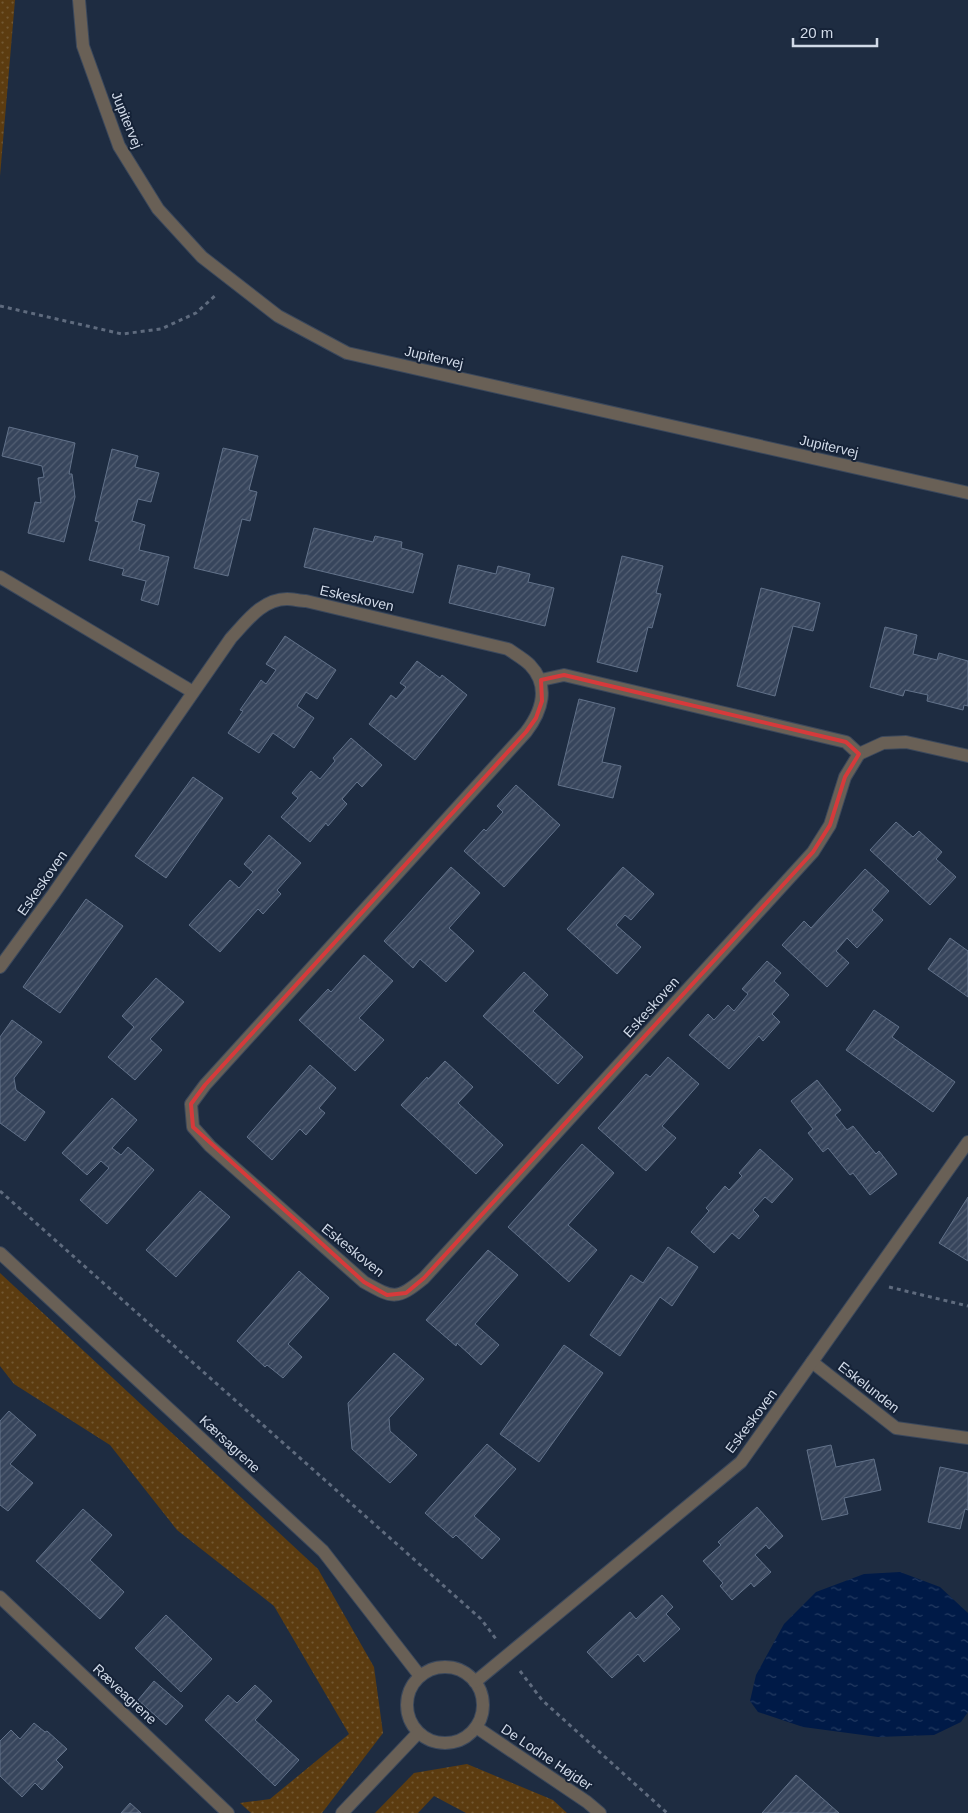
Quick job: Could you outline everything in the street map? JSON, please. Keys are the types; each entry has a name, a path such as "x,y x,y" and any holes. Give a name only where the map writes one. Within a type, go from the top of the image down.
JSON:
{"street":[{"name":"Jupitervej","path":"79,0 83,46 119,146 158,209 202,257 278,316 348,353 968,492"},
{"path":"0,577 193,692"},
{"name":"Eskeskoven","path":"0,967 54,893 231,638 252,615 267,604 286,599 306,602 508,649 530,664 541,680 542,701 536,718 526,732 205,1085 191,1104 194,1127 210,1146 364,1282 387,1295 406,1292 424,1278 813,852 830,825 845,777 859,754"},
{"path":"541,680 564,675 574,677 846,742 859,754 883,744 906,742 968,756"},
{"name":"Eskeskoven","path":"476,1682 741,1462 968,1142"},
{"name":"Kærsagrene","path":"0,1253 324,1551 420,1676"},
{"name":"Eskelunden","path":"812,1362 896,1428 968,1438"},
{"name":"Ræveagrene","path":"0,1597 228,1813"},
{"path":"437,1668 455,1668 476,1682 481,1693 482,1716 476,1727 467,1737 455,1742 442,1743 429,1740 418,1733 410,1722 407,1698 412,1686 420,1676 437,1668"},
{"name":"De Lodne Højder","path":"476,1727 587,1802 600,1813"},
{"path":"342,1813 418,1733"}],"path":[{"path":"0,306 122,334 161,329 196,313 232,280"},
{"path":"0,1191 481,1620 542,1700 667,1813"},
{"path":"871,1279 888,1287 968,1306"}],"highlighted area":[{"path":"564,675 846,742 859,754 845,777 830,825 813,852 424,1278 406,1293 387,1295 364,1282 193,1127 191,1104 205,1085 526,732 536,718 542,701 541,680"}],"shaded area":[{"path":"0,0 15,0 0,176"},
{"path":"0,1273 318,1569 374,1667 383,1733 322,1813 251,1813 240,1803 270,1799 349,1734 274,1606 177,1530 110,1445 14,1384 0,1366"},
{"path":"467,1764 553,1800 567,1813 466,1813 434,1796 418,1813 375,1813 414,1773"}],"water":[{"path":"900,1572 940,1587 968,1613 968,1712 961,1722 934,1735 878,1737 803,1727 758,1712 750,1701 756,1675 784,1624 816,1592 864,1574"}],"building":[{"path":"9,427 75,443 69,474 72,474 75,497 64,542 28,533 35,502 41,503 38,478 44,477 42,466 2,456"},
{"path":"223,448 258,456 249,490 257,492 250,521 242,519 228,576 194,568"},
{"path":"112,449 138,456 135,467 159,473 151,502 138,499 132,521 145,525 139,550 169,557 158,605 141,600 146,581 122,575 124,569 89,560 99,522 95,521"},
{"path":"314,528 373,542 375,536 402,542 401,548 423,554 413,593 304,567"},
{"path":"622,556 663,566 656,593 661,594 652,628 648,627 637,672 597,662"},
{"path":"458,565 496,574 498,566 530,574 528,582 554,588 545,626 449,603"},
{"path":"761,588 820,603 813,631 793,626 775,696 737,686"},
{"path":"885,627 917,635 913,654 937,660 939,653 968,661 968,706 964,705 963,710 927,701 928,695 905,690 903,696 870,687"},
{"path":"285,636 336,670 317,699 306,692 297,706 314,718 294,748 273,733 259,753 228,733 243,711 240,710 261,680 266,684 276,670 266,664"},
{"path":"417,661 440,678 442,675 467,695 415,760 369,724 391,695 396,699 406,687 400,683"},
{"path":"579,699 615,708 602,762 621,766 613,798 558,785"},
{"path":"351,738 382,765 362,787 357,782 342,799 347,804 328,826 326,823 310,842 281,817 298,798 292,793 311,771 320,779 335,761 333,758"},
{"path":"193,777 223,798 166,878 135,856"},
{"path":"516,785 560,825 504,887 464,851 503,812 497,806"},
{"path":"896,822 913,837 919,831 942,852 936,859 956,877 930,905 870,850"},
{"path":"269,835 301,863 277,890 281,894 263,914 258,909 220,952 189,925 230,880 239,888 253,872 244,864"},
{"path":"451,867 480,893 449,928 474,951 446,982 420,959 413,968 384,941"},
{"path":"623,867 654,894 631,920 625,915 616,925 641,947 617,974 567,929"},
{"path":"865,869 889,891 872,910 883,920 857,948 847,938 836,951 849,963 827,987 782,945 804,921 811,928"},
{"path":"86,899 123,926 60,1013 23,987"},
{"path":"950,938 968,951 968,997 928,969"},
{"path":"364,955 393,981 359,1018 384,1040 355,1071 299,1020 328,989 331,992"},
{"path":"767,961 781,973 774,981 789,995 772,1014 780,1022 763,1041 759,1036 729,1069 689,1035 708,1014 714,1020 728,1005 734,1011 748,994 742,989"},
{"path":"524,972 548,995 533,1011 583,1057 558,1084 483,1016"},
{"path":"156,978 184,1002 150,1039 162,1050 135,1080 108,1057 134,1027 122,1016"},
{"path":"874,1010 899,1027 892,1037 955,1082 933,1112 846,1050"},
{"path":"12,1020 42,1042 14,1078 16,1090 45,1112 25,1141 0,1123 0,1037"},
{"path":"668,1057 699,1084 662,1126 676,1138 646,1171 598,1128 646,1074 650,1077"},
{"path":"445,1061 473,1087 458,1103 503,1145 476,1174 401,1105"},
{"path":"310,1065 336,1088 319,1108 325,1113 306,1135 300,1129 272,1160 247,1137"},
{"path":"817,1080 841,1110 835,1115 847,1130 853,1126 876,1154 879,1151 897,1174 870,1195 853,1173 850,1175 828,1148 823,1152 808,1133 813,1129 791,1101"},
{"path":"112,1098 137,1120 112,1148 121,1155 128,1147 154,1170 107,1224 80,1200 109,1168 101,1161 87,1175 62,1153"},
{"path":"582,1144 614,1173 568,1225 597,1250 569,1282 508,1227"},
{"path":"760,1149 793,1179 772,1203 765,1197 753,1210 759,1216 739,1239 732,1233 714,1253 691,1232 709,1211 706,1208 725,1186 729,1190 742,1176 739,1173"},
{"path":"200,1191 230,1217 176,1277 146,1250"},
{"path":"968,1197 968,1261 939,1243"},
{"path":"668,1247 698,1267 672,1306 660,1297 620,1356 590,1335 631,1275 643,1283"},
{"path":"488,1250 518,1275 475,1324 499,1345 481,1365 457,1343 456,1346 426,1320"},
{"path":"299,1271 329,1298 288,1344 302,1357 283,1378 267,1365 265,1367 237,1341"},
{"path":"564,1345 603,1373 539,1462 500,1434"},
{"path":"394,1353 424,1379 389,1418 390,1431 417,1455 390,1483 352,1449 348,1403"},
{"path":"9,1411 36,1435 10,1464 33,1483 8,1511 0,1505 0,1421"},
{"path":"487,1444 516,1469 474,1516 500,1539 482,1559 456,1535 453,1538 425,1513"},
{"path":"831,1445 836,1467 874,1459 881,1490 844,1498 848,1514 822,1520 807,1450"},
{"path":"940,1467 968,1473 968,1510 965,1509 960,1529 928,1522"},
{"path":"757,1507 783,1536 769,1549 766,1545 755,1555 771,1572 754,1587 751,1583 732,1600 720,1586 723,1583 703,1561 721,1545 718,1542"},
{"path":"83,1509 112,1535 90,1560 124,1592 100,1619 36,1561"},
{"path":"662,1595 673,1607 666,1614 680,1629 644,1662 638,1654 612,1678 587,1652 630,1612 636,1619"},
{"path":"166,1615 212,1659 181,1692 135,1648"},
{"path":"154,1681 183,1706 166,1725 138,1700"},
{"path":"255,1685 272,1701 255,1720 299,1760 275,1786 205,1720 228,1695 237,1703"},
{"path":"34,1723 45,1732 47,1731 67,1749 56,1760 63,1767 42,1790 35,1783 22,1797 0,1776 0,1741 11,1730 20,1739"},
{"path":"796,1775 839,1813 762,1813"},
{"path":"130,1803 141,1813 121,1813"}]}
